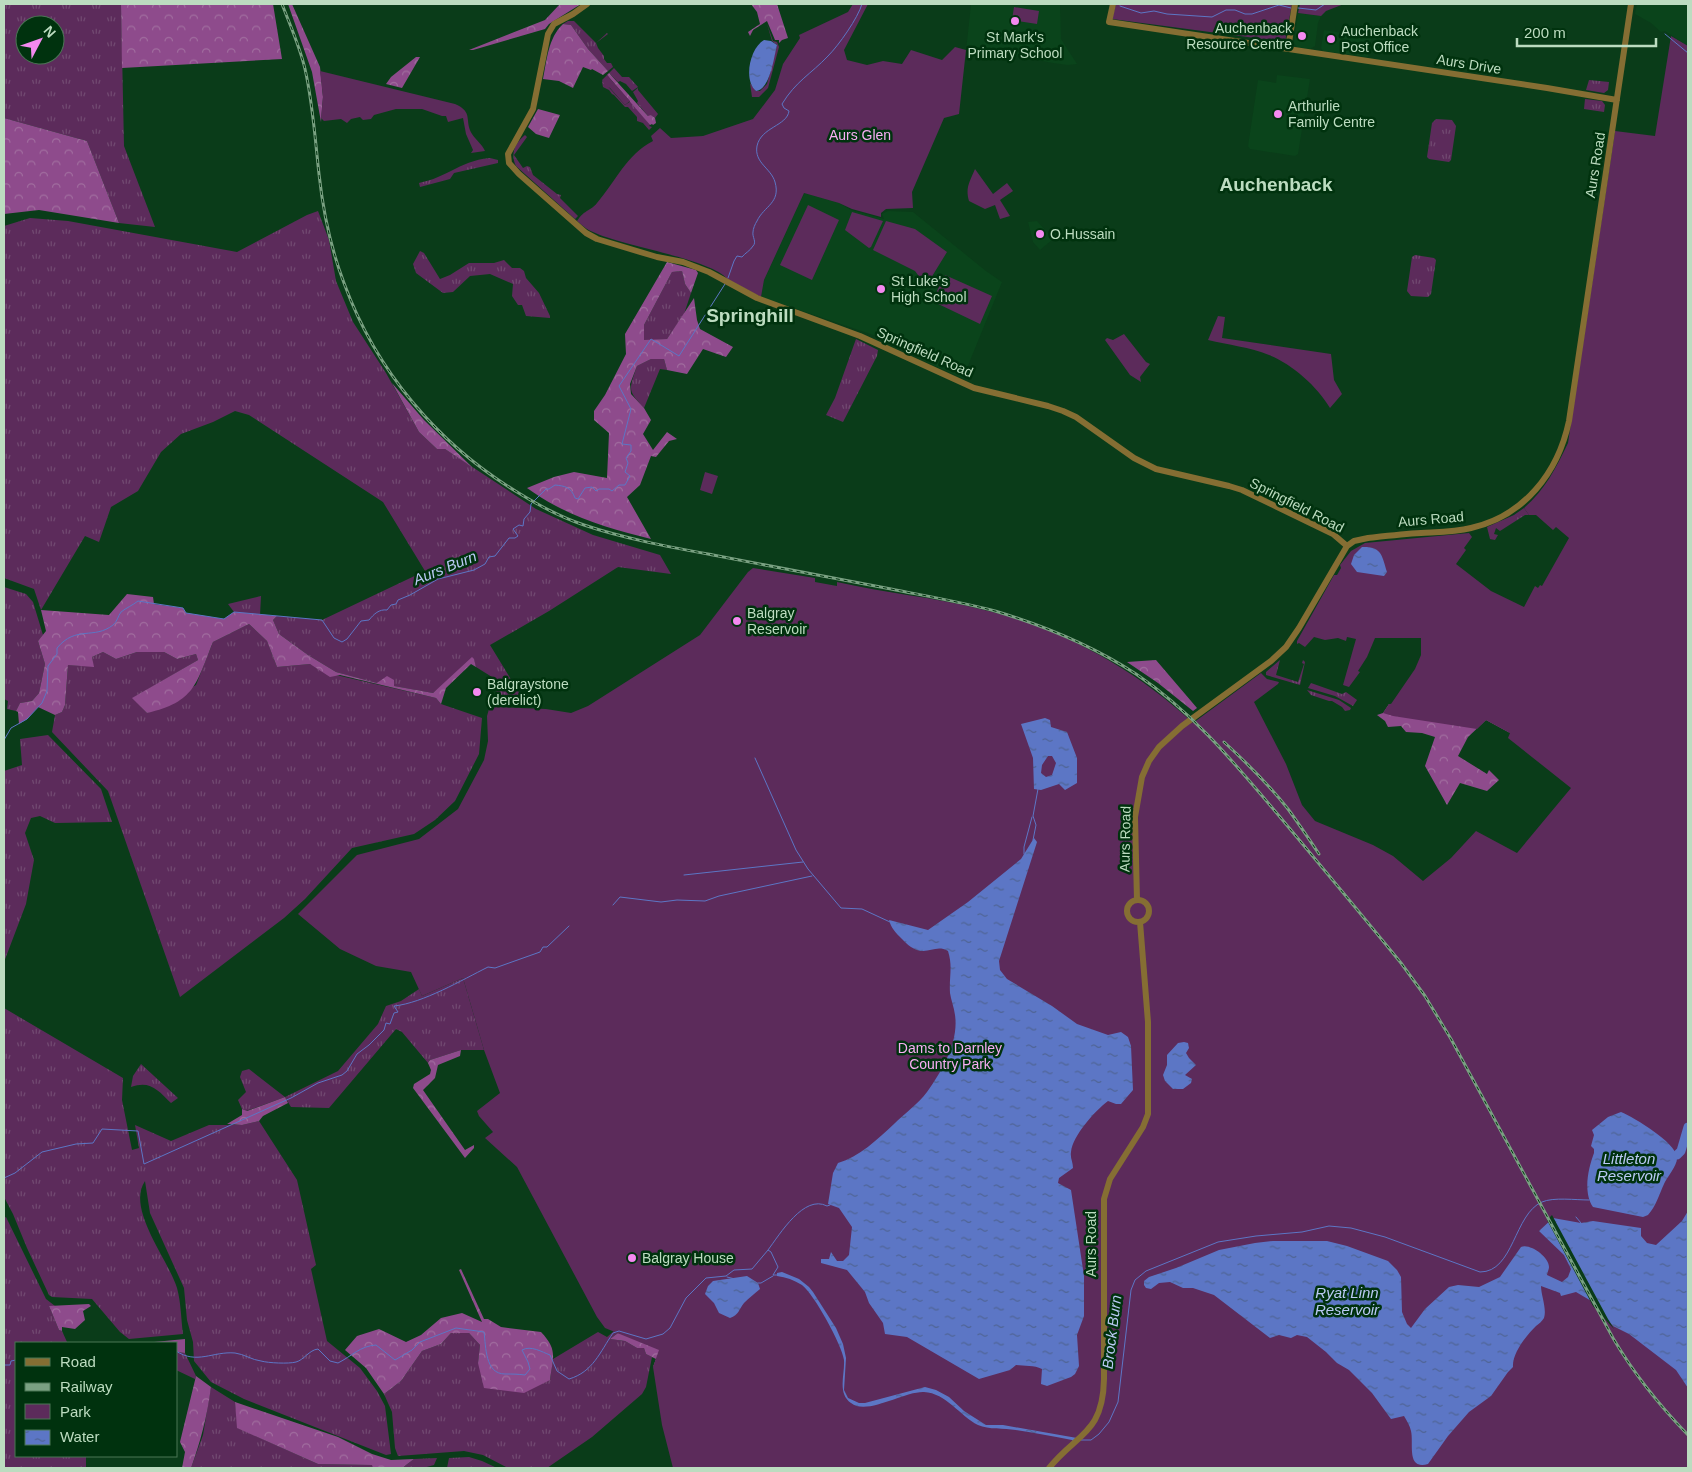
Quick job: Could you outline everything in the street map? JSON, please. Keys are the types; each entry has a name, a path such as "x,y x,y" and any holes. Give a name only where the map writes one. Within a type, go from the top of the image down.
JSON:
{"street":[{"name":"Springfield Road","path":"587,4 554,24 548,34 533,109 526,124 509,150 508,158 511,166 519,174 590,235 658,257 683,262 709,272 757,298 860,336 981,391 1063,411 1076,417 1134,458 1150,467 1242,490 1333,534 1347,546"},
{"name":"Aurs Drive","path":"1113,4 1109,22 1617,100"},
{"path":"1288,49 1295,4"},
{"name":"Aurs Road","path":"1137,900 1135,817 1142,776 1148,761 1166,740 1182,726 1271,661 1286,647 1347,546 1368,538 1459,531 1484,524 1504,516 1520,505 1541,484 1552,469 1560,452 1569,421 1631,4"},
{"name":"Aurs Road","path":"1137,900 1147,904 1150,911 1147,918 1140,922 1133,920 1127,912 1131,903 1137,900"},
{"name":"Aurs Road","path":"1049,1468 1083,1436 1096,1417 1102,1402 1104,1386 1104,1194 1110,1179 1143,1128 1148,1114 1148,1022 1140,922"}],"shaded area":[{"name":"St Mark's Primary School","path":"971,4 1060,4 1061,39 1077,64 1053,63 989,51 988,56 966,51"},
{"path":"1637,4 1688,4 1688,46 1665,31 1661,32 1651,23 1635,14"},
{"path":"1298,13 1321,16 1318,23 1315,46 1310,49 1297,47 1294,43"},
{"path":"1351,29 1372,32 1368,57 1323,51 1321,48 1324,30 1350,34"},
{"name":"Arthurlie Family Centre","path":"1277,75 1310,79 1298,154 1295,156 1250,149 1248,146 1258,80 1276,83"},
{"name":"St Luke's High School","path":"804,193 839,203 851,210 884,219 882,214 888,211 913,212 1002,282 963,378 933,365 882,338 761,297 764,280"},
{"path":"1037,221 1053,239 1040,250 1033,242 1028,222"}],"green space":[{"path":"4,4 121,4 124,146 155,227 119,223 87,141 4,118"},
{"path":"121,4 273,4 282,59 122,68"},
{"path":"288,4 292,4 320,67 323,97 321,122 312,72"},
{"path":"560,4 581,4 549,24 545,29 469,50 545,20"},
{"path":"751,4 777,4 788,38 779,43 779,40 775,40 767,21 753,30 750,36 748,32 760,24 757,12"},
{"name":"Aurs Glen","path":"853,4 868,4 844,50 847,60 867,65 883,61 902,64 911,50 942,60 955,47 966,50 959,114 944,118 912,192 913,208 886,209 881,213 881,217 804,193 764,280 761,297 704,265 606,237 589,230 577,221 604,195 628,161 653,141 651,136 660,128 671,138 703,136 753,119 775,90 783,64 800,38 799,35 848,12"},
{"path":"1116,4 1292,4 1285,42 1112,19"},
{"path":"1300,4 1344,4 1326,11 1321,16 1298,13"},
{"path":"1014,7 1039,11 1037,24 1012,20"},
{"path":"568,21 574,21 596,43 604,59 607,63 611,63 613,67 608,71 588,49 571,25 563,24"},
{"path":"563,24 571,25 588,49 608,71 603,75 583,67 573,88 559,81 543,79 551,43"},
{"path":"767,24 773,41 777,42 779,47 768,88 759,97 752,97 750,83 756,91 760,91 767,84 777,45 772,41"},
{"name":"Dams to Darnley Country Park","path":"1671,36 1688,46 1688,1468 673,1468 662,1425 653,1367 659,1350 605,1328 597,1317 517,1167 485,1138 493,1132 477,1111 500,1093 484,1050 463,978 422,996 411,972 376,966 340,949 298,914 357,855 419,839 458,809 484,760 488,741 487,716 489,709 495,707 546,709 571,713 588,706 700,635 753,568 815,578 815,582 837,586 837,582 962,605 1009,617 1038,627 1067,638 1121,668 1170,703 1193,723 1261,673 1267,679 1279,682 1254,702 1286,764 1302,805 1315,821 1373,845 1393,856 1423,881 1451,858 1476,831 1517,853 1571,788 1508,738 1510,733 1486,720 1477,729 1383,713 1415,669 1421,655 1421,638 1375,638 1367,657 1358,671 1360,672 1349,687 1343,685 1356,639 1347,637 1346,641 1338,638 1325,640 1314,637 1305,647 1299,643 1297,644 1297,641 1334,575 1337,575 1341,568 1340,565 1351,551 1365,543 1469,533 1472,537 1456,564 1491,591 1524,607 1535,586 1538,588 1540,585 1542,586 1569,538 1556,527 1553,530 1536,515 1529,515 1524,508 1544,486 1568,443 1615,131 1655,136"},
{"path":"416,57 420,57 402,88 386,84 391,77"},
{"path":"614,68 622,77 629,77 638,87 632,91 626,84 618,82 609,73"},
{"path":"320,71 455,104 465,110 472,134 485,151 471,153 473,150 466,134 463,118 448,122 446,116 422,109 396,109 374,115 371,119 363,120 360,117 351,119 347,123 341,119 324,121 321,118 323,97"},
{"path":"609,73 648,116 651,115 655,118 656,123 650,125 607,75"},
{"path":"607,75 630,101 625,105 610,88 605,86 602,80"},
{"path":"1589,80 1609,82 1608,90 1604,93 1586,90"},
{"path":"603,81 625,105 631,101 649,126 652,127 649,130 643,123 637,121 637,117 628,107 625,107 609,90 603,87"},
{"path":"638,88 658,114 655,118 651,115 649,117 637,103 638,101 633,92"},
{"path":"1585,99 1602,101 1605,105 1604,112 1584,109"},
{"path":"538,109 560,115 549,138 536,134 528,127"},
{"path":"4,118 87,141 119,223 39,210 4,214"},
{"path":"1436,119 1452,120 1456,126 1451,160 1449,162 1429,159 1427,157 1432,123"},
{"path":"525,135 527,137 514,155 523,168 530,167 533,175 557,194 561,195 560,198 578,216 575,219 516,166 513,157 514,149"},
{"path":"490,158 498,160 498,163 454,173 450,179 420,187 419,183 436,178 469,163"},
{"path":"975,169 993,194 1007,183 1013,191 1000,200 1010,216 1000,219 995,205 985,209 969,201 968,188"},
{"path":"808,205 839,220 812,280 780,265"},
{"path":"318,211 329,240 336,281 353,322 386,373 419,432 437,449 445,449 536,509 593,535 660,555 671,574 618,567 549,611 490,645 523,699 493,702 500,682 476,667 474,660 433,693 377,683 336,672 279,634 273,620 277,616 322,620 425,571 383,502 249,415 235,411 181,434 161,452 138,491 111,507 99,542 85,536 41,610 34,589 4,578 4,226 30,218 68,221 237,252"},
{"path":"852,212 883,221 871,247 869,248 845,230"},
{"path":"886,221 915,229 947,252 931,278 921,279 915,271 873,250"},
{"path":"420,251 424,253 440,279 469,263 494,263 504,260 512,268 520,268 539,293 550,318 526,316 522,305 518,305 512,296 513,284 490,274 470,276 453,292 443,293 416,273 413,264"},
{"path":"1415,255 1436,260 1431,294 1428,297 1411,296 1407,291 1412,257"},
{"path":"667,262 696,270 698,273 691,293 685,284 682,271 672,272 644,325 644,340 667,339 694,298 700,329 733,347 726,357 703,349 687,374 667,370 664,359 651,359 637,366 630,384 631,394 644,408 651,420 643,434 653,450 667,432 677,439 669,441 656,457 651,456 640,485 627,497 651,539 579,517 552,504 527,488 554,477 574,472 607,478 609,433 594,420 594,411 605,395 626,354 625,334"},
{"path":"682,271 685,284 691,293 684,314 667,339 644,341 644,325 672,272"},
{"path":"945,275 992,296 980,324 932,301"},
{"path":"1218,316 1225,317 1222,338 1331,354 1334,380 1342,394 1330,408 1311,384 1278,359 1254,350 1208,340"},
{"path":"1124,334 1146,362 1150,364 1140,377 1141,382 1130,375 1105,340 1107,338 1113,340"},
{"path":"856,339 878,350 877,356 843,422 826,415 835,398"},
{"path":"651,359 664,359 667,370 660,369 644,408 632,393 631,385 637,366"},
{"path":"392,383 424,420 472,467 445,449 437,449 419,432"},
{"path":"705,472 718,476 712,494 700,490"},
{"path":"1524,508 1529,515 1525,515 1500,531 1496,528 1494,534 1498,535 1495,540 1490,539 1487,527 1514,515"},
{"path":"4,587 26,594 33,602 43,635 38,641 45,664 39,693 32,701 20,703 16,711 7,709 8,701 4,699"},
{"path":"127,594 153,597 154,604 183,608 186,613 224,619 234,612 277,616 273,620 279,634 308,655 336,672 377,683 387,676 394,680 394,686 433,693 472,657 476,667 471,664 446,688 441,704 436,698 340,675 330,677 310,664 277,667 267,641 249,624 213,642 192,689 184,697 163,709 147,713 132,698 198,660 196,654 177,659 164,652 137,652 116,659 103,652 92,657 94,667 68,665 65,705 62,712 55,715 38,707 27,719 19,724 18,712 16,711 20,703 32,701 39,693 45,664 38,641 46,631 41,610 109,615"},
{"path":"261,596 260,615 234,612 228,604"},
{"path":"249,624 267,641 277,667 310,664 336,675 436,698 441,704 482,718 479,754 455,801 435,820 414,834 352,848 305,899 284,918 180,997 108,791 52,732 55,715 62,712 65,705 68,665 93,666 92,657 103,652 116,659 137,652 164,652 177,659 196,654 198,660 133,698 147,713 196,685 213,642"},
{"path":"1156,660 1197,708 1193,711 1158,683 1127,662"},
{"path":"1280,660 1276,675 1298,682 1304,664 1302,663 1303,660 1305,662 1300,685 1266,675 1266,672"},
{"path":"1311,683 1342,694 1346,692 1357,700 1353,706 1335,696 1308,688"},
{"path":"1307,690 1339,700 1351,708 1345,711 1332,701 1311,695"},
{"path":"1480,701 1510,733 1486,720 1468,737 1458,756 1487,774 1489,770 1499,780 1487,791 1460,783 1447,805 1425,766 1435,737 1422,733 1406,732 1401,726 1388,727 1385,721 1377,715 1383,713 1389,704"},
{"path":"48,735 101,789 112,822 55,823 40,816 31,818 25,833 34,860 26,904 4,962 4,771 22,765 20,739"},
{"path":"463,978 484,1050 461,1050 430,1060 428,1063 402,1032 396,1029 329,1108 291,1107 285,1097 338,1071 378,1024 386,1006 401,1001 419,989 422,996"},
{"path":"4,1008 123,1078 122,1100 132,1150 139,1148 135,1125 171,1141 209,1125 242,1125 259,1121 297,1180 316,1265 311,1269 327,1341 360,1368 377,1391 385,1406 391,1454 386,1455 244,1399 211,1382 194,1361 193,1342 187,1320 184,1288 150,1213 145,1181 141,1192 144,1220 177,1288 183,1334 129,1339 120,1332 92,1299 52,1297 49,1295 4,1197"},
{"path":"461,1050 460,1056 438,1065 435,1078 423,1090 465,1150 474,1145 474,1148 465,1158 413,1088 414,1084 430,1074 431,1070 428,1063 430,1060"},
{"path":"141,1064 178,1098 171,1103 158,1090 149,1086 138,1085 131,1087 133,1076"},
{"path":"249,1069 285,1097 246,1111 242,1109 238,1100 246,1092 240,1077 242,1071"},
{"path":"285,1097 288,1103 263,1116 259,1121 242,1125 227,1124 242,1115 242,1109 247,1111"},
{"path":"6,1217 46,1299 55,1306 49,1306 59,1330 62,1331 67,1342 15,1342 15,1457 86,1457 86,1468 4,1468 4,1218"},
{"path":"461,1269 484,1319 488,1319 501,1327 541,1332 546,1338 553,1354 550,1380 524,1393 484,1388 478,1363 480,1345 469,1333 451,1333 441,1344 422,1351 401,1381 384,1394 366,1368 345,1350 357,1336 379,1329 406,1342 421,1335 441,1318 462,1313 482,1322 459,1270"},
{"path":"89,1304 91,1306 83,1311 85,1320 75,1329 62,1327 62,1331 59,1330 49,1306"},
{"path":"614,1331 618,1333 610,1339 625,1341 637,1348 644,1348 646,1354 652,1357 646,1387 642,1394 592,1437 547,1468 508,1468 483,1455 464,1451 398,1456 395,1448 392,1412 384,1394 401,1381 422,1351 441,1344 451,1333 469,1333 480,1345 478,1363 550,1380 553,1359 598,1332 607,1337"},
{"path":"618,1333 671,1348 653,1367 656,1359 646,1354 644,1348 637,1348 625,1341 610,1339"},
{"path":"185,1339 185,1353 178,1352 178,1342 154,1342"},
{"path":"178,1352 185,1353 196,1376 195,1379 178,1371"},
{"path":"196,1376 211,1387 203,1428 191,1468 182,1468 185,1452 180,1442"},
{"path":"211,1387 235,1402 238,1428 318,1464 373,1465 373,1468 191,1468 203,1435"},
{"path":"235,1402 338,1437 372,1454 391,1460 414,1459 402,1468 373,1468 372,1465 318,1464 237,1428"},
{"path":"469,1457 497,1468 447,1468 449,1458"},
{"path":"437,1458 434,1465 423,1468 402,1468 414,1459"}],"water":[{"path":"764,40 771,41 777,45 768,79 761,89 756,91 750,80 750,64 755,50"},
{"path":"1362,547 1374,548 1380,553 1387,572 1384,576 1357,572 1351,564 1354,555"},
{"path":"1045,718 1050,720 1051,727 1067,732 1077,758 1077,783 1065,790 1059,784 1041,790 1034,789 1033,758 1021,724","holes":["1048,756 1052,756 1056,763 1052,775 1046,777 1041,773 1042,765"]},
{"path":"1034,838 1037,842 999,961 1000,970 1007,979 1052,1006 1077,1024 1108,1035 1121,1032 1128,1037 1131,1046 1133,1090 1121,1104 1108,1101 1091,1117 1080,1131 1073,1145 1071,1154 1073,1168 1059,1178 1058,1183 1071,1190 1084,1276 1084,1316 1077,1335 1079,1366 1075,1374 1047,1386 1041,1384 1042,1369 1033,1366 1016,1365 1010,1370 979,1379 907,1337 885,1334 883,1323 869,1303 865,1292 847,1270 821,1263 821,1259 829,1259 831,1252 837,1261 843,1261 849,1255 852,1227 839,1208 828,1204 833,1173 838,1163 868,1147 915,1105 933,1084 944,1066 952,1046 956,1025 950,993 951,967 948,951 942,949 916,950 898,935 892,928 889,920 928,930 968,902 1021,859"},
{"path":"1178,1043 1188,1043 1189,1048 1186,1053 1196,1065 1185,1075 1192,1079 1191,1083 1183,1089 1173,1089 1165,1081 1163,1075 1167,1065 1167,1055"},
{"name":"Littleton Reservoir","path":"1621,1112 1635,1119 1662,1138 1675,1151 1677,1157 1676,1164 1653,1208 1648,1215 1643,1217 1593,1207 1588,1194 1588,1173 1594,1153 1594,1149 1591,1146 1594,1135 1592,1130 1608,1117"},
{"name":"Ryat Linn Reservoir","path":"1688,1211 1688,1388 1676,1370 1629,1334 1613,1326 1593,1302 1576,1292 1561,1296 1560,1293 1541,1286 1545,1310 1544,1318 1520,1345 1513,1362 1513,1367 1491,1396 1469,1412 1448,1436 1428,1464 1421,1465 1416,1463 1412,1455 1411,1431 1404,1416 1391,1419 1372,1393 1349,1370 1337,1363 1307,1337 1297,1335 1291,1338 1279,1335 1270,1338 1214,1295 1193,1288 1183,1288 1170,1282 1159,1283 1151,1289 1146,1288 1144,1285 1144,1281 1149,1277 1219,1250 1273,1241 1327,1241 1388,1261 1397,1270 1401,1277 1402,1312 1407,1324 1411,1328 1425,1309 1449,1287 1458,1285 1479,1287 1500,1277 1521,1247 1529,1247 1543,1255 1549,1268 1547,1275 1562,1282 1568,1277 1571,1269 1564,1255 1539,1231 1553,1218 1581,1223 1593,1221 1641,1228 1641,1236 1647,1243 1656,1245 1682,1221"},
{"path":"782,1272 799,1279 809,1287 836,1328 843,1344 846,1358 844,1390 848,1398 859,1403 865,1403 925,1387 949,1397 964,1411 986,1425 1003,1425 1077,1438 1073,1441 1016,1430 982,1427 932,1393 924,1392 906,1395 866,1407 851,1403 844,1394 843,1383 844,1360 833,1332 807,1290 796,1282 777,1276 777,1273"},
{"path":"747,1276 758,1283 760,1289 744,1303 733,1317 730,1318 719,1313 714,1303 705,1294 708,1286 713,1281"}],"pier":[{"path":"1552,1215 1614,1329 1593,1306 1547,1220"}],"waterway":[{"name":"Aurs Burn","path":"728,278 737,256 742,257 754,244 753,229 776,195 773,177 758,157 757,146 759,140 784,120 789,111 782,104 787,96 837,45 852,24 862,4"},
{"name":"Aurs Burn","path":"1298,8 1316,10 1325,4"},
{"name":"Aurs Burn","path":"1120,6 1141,13 1154,11 1167,14 1212,17 1226,10 1252,14 1279,5 1291,8"},
{"name":"Aurs Burn","path":"1665,34 1688,53"},
{"name":"Aurs Burn","path":"4,740 11,728 27,719 42,703 47,691 48,666 57,654 57,648 71,637 106,629 114,624 121,612 138,601 183,608 186,613 224,619 234,612 322,620 334,638 342,642 347,639 361,621 369,620 377,612 387,610 391,605 396,604 398,600 438,579 474,570 485,564 489,557 495,556 509,538 518,536 513,529 519,525 523,526 524,519 530,512 531,504 546,489 555,485 565,487 570,489 575,498 578,499 585,488 592,487 596,491 599,489 609,489 612,491 619,485 625,485 630,476 625,472 628,463 626,458 631,451 631,445 622,444 631,409 619,386 651,339 679,356 725,284"},
{"path":"755,758 796,850 808,869 841,908 862,909 890,922"},
{"path":"1033,840 1036,825 1033,816 1038,789"},
{"path":"1024,854 1032,817"},
{"path":"684,875 803,862"},
{"path":"613,905 620,897 661,902 677,900 705,901 719,896 812,876"},
{"path":"4,1178 15,1173 42,1152 76,1144 93,1143 102,1129 138,1131 144,1164 291,1098 318,1083 342,1075 347,1071 357,1054 384,1030 386,1023 390,1024 394,1013 398,1012 394,1006 430,996 488,967 495,968 540,952 543,947 547,947 569,926"},
{"name":"Brock Burn","path":"1677,1155 1681,1151 1688,1127"},
{"name":"Brock Burn","path":"1080,1440 1091,1440 1099,1434 1109,1422 1118,1402 1131,1290 1135,1280 1146,1271 1218,1242 1302,1232 1329,1226 1351,1228 1385,1237 1480,1272 1491,1269 1500,1263 1525,1218 1533,1208 1542,1202 1558,1199 1589,1200"},
{"name":"Brock Burn","path":"768,1250 801,1210 818,1204 830,1205"},
{"path":"1576,1217 1581,1223"},
{"name":"Brock Burn","path":"178,1352 191,1357 235,1353 268,1362 293,1363 318,1349 330,1361 338,1363 361,1349 376,1345 395,1360 412,1350 420,1342 456,1328 484,1332 486,1352 490,1365 498,1373 525,1375 530,1369 522,1350 529,1348 550,1355 557,1371 569,1379 584,1372 590,1366 613,1333 619,1331 646,1339 663,1334 670,1328 686,1298 706,1278 726,1276 734,1270 752,1269 768,1250 771,1252 778,1267 773,1275 777,1275"},
{"path":"758,1283 773,1276"},
{"path":"727,1277 735,1279"},
{"name":"Brock Burn","path":"4,1365 10,1365 11,1361 15,1360"}],"railway":[{"path":"282,4 298,44 308,82 325,216 331,243 344,283 357,315 373,346 392,375 436,428 488,473 533,502 575,522 648,542 943,599 995,611 1050,630 1103,654 1136,674 1177,705 1247,778 1401,963 1425,996 1451,1039 1613,1338 1648,1389 1688,1435"},
{"path":"1224,742 1258,774 1281,800 1319,854"}],"place":[{"name":"St Mark's Primary School","path":"1015,21"},
{"name":"Auchenback Resource Centre","path":"1302,36"},
{"name":"Auchenback Post Office","path":"1331,39"},
{"name":"Arthurlie Family Centre","path":"1278,114"},
{"name":"O.Hussain","path":"1040,234"},
{"name":"St Luke's High School","path":"881,289"},
{"name":"Balgray Reservoir","path":"737,621"},
{"name":"Balgraystone (derelict)","path":"477,692"},
{"name":"Balgray House","path":"632,1258"}],"district":[{"name":"Auchenback","path":"1276,184"},
{"name":"Springhill","path":"750,315"}]}
